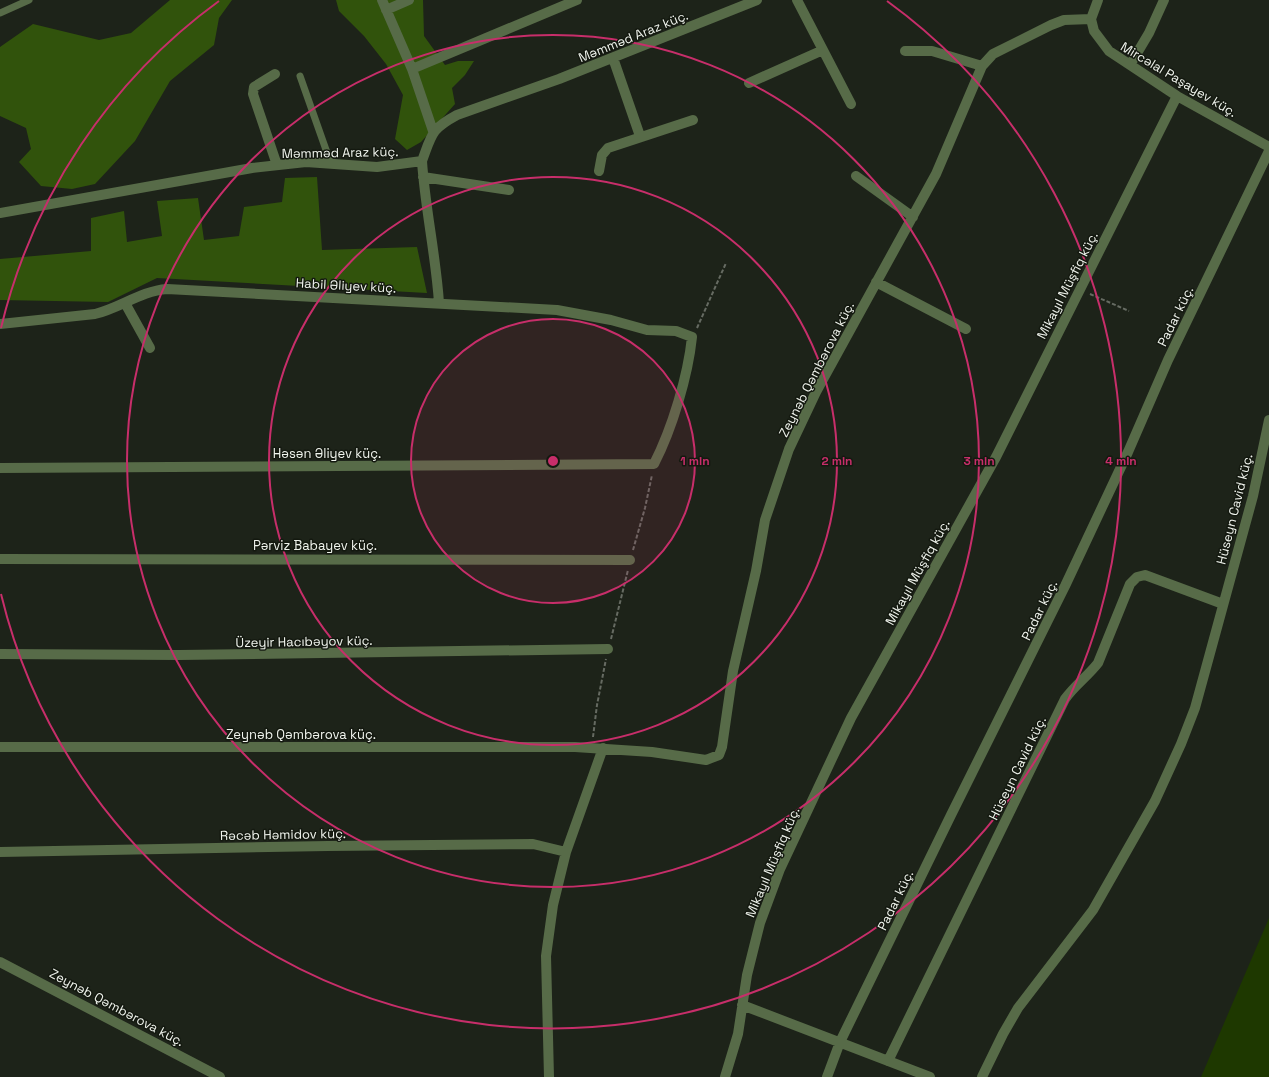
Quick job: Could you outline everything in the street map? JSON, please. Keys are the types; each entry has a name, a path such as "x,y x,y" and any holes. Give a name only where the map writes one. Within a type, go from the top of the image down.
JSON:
{"street":[{"path":"382,0 412,69 433,132 422,160 439,303"},
{"path":"386,10 408,0"},
{"path":"412,69 577,0"},
{"name":"Məmməd Araz küç.","path":"433,132 445,122 458,115 559,79 757,0"},
{"path":"797,0 851,104"},
{"path":"1091,19 1098,0"},
{"path":"1130,65 1150,33 1164,0"},
{"name":"Mircəlal Paşayev küç.","path":"1091,19 1094,31 1099,40 1109,51 1177,96 1269,146"},
{"name":"Zeynəb Qəmbərova küç.","path":"0,747 603,748 652,752 706,760 719,756 722,747 733,671 771,500 789,449 816,392 936,174 982,66 994,54 1052,25 1064,20 1091,19"},
{"path":"749,83 823,50"},
{"path":"905,51 932,51 982,66"},
{"path":"612,58 640,136"},
{"path":"275,74 254,87 253,94 276,165"},
{"name":"Mikayıl Müşfiq küç.","path":"725,1077 738,1034 747,975 760,923 780,869 851,718 996,457 1177,96"},
{"path":"600,171 602,155 608,148 640,136 693,120"},
{"name":"Padar küç.","path":"827,1077 840,1042 1065,586 1128,452 1168,360 1269,151"},
{"name":"Məmməd Araz küç.","path":"0,213 252,168 306,162 377,167 422,160"},
{"path":"856,176 913,217"},
{"path":"423,177 509,190"},
{"path":"876,282 966,329"},
{"name":"Habil Əliyev küç.","path":"0,324 95,314 109,310 145,293 167,289 557,310 611,320 647,330 676,331 692,337"},
{"path":"125,303 150,348"},
{"path":"654,464 662,448 689,364 692,337"},
{"name":"Hüseyn Cavid küç.","path":"982,1077 1003,1034 1018,1008 1093,910 1155,801 1195,708 1253,496 1269,420"},
{"name":"Həsən Əliyev küç.","path":"0,468 654,464"},
{"name":"Pərviz Babayev küç.","path":"0,559 630,560"},
{"name":"Hüseyn Cavid küç.","path":"888,1061 1065,699 1072,689 1092,672 1098,663 1130,584 1137,577 1144,574 1223,604"},
{"name":"Üzeyir Hacıbəyov küç.","path":"0,654 179,655 608,649"},
{"path":"549,1077 546,956 552,905 566,852 603,748"},
{"name":"Rəcəb Həmidov küç.","path":"0,852 533,844 566,852"},
{"name":"Zeynəb Qəmbərova küç.","path":"0,962 220,1077"},
{"path":"742,1004 930,1077"}],"lane":[{"path":"0,13 29,0"},
{"path":"300,76 331,164"}],"path":[{"path":"692,337 701,321 726,263"},
{"path":"1080,290 1129,311"},
{"path":"592,748 597,705 608,649 630,560 645,508 654,464"}],"green space":[{"path":"170,0 232,0 219,18 214,45 170,81 135,141 95,184 72,189 41,186 19,162 31,149 26,128 0,116 0,47 33,24 99,40 131,33"},
{"path":"336,0 423,0 424,36 445,65 458,61 474,61 465,75 452,88 455,104 421,142 407,150 395,139 403,95 386,64 364,36 339,11"},
{"path":"317,177 322,250 417,247 427,293 157,278 108,302 0,300 0,259 91,251 91,218 124,211 127,242 162,236 157,201 198,198 204,240 239,236 244,207 282,202 285,178"},
{"path":"1269,918 1269,1077 1201,1077"}]}
